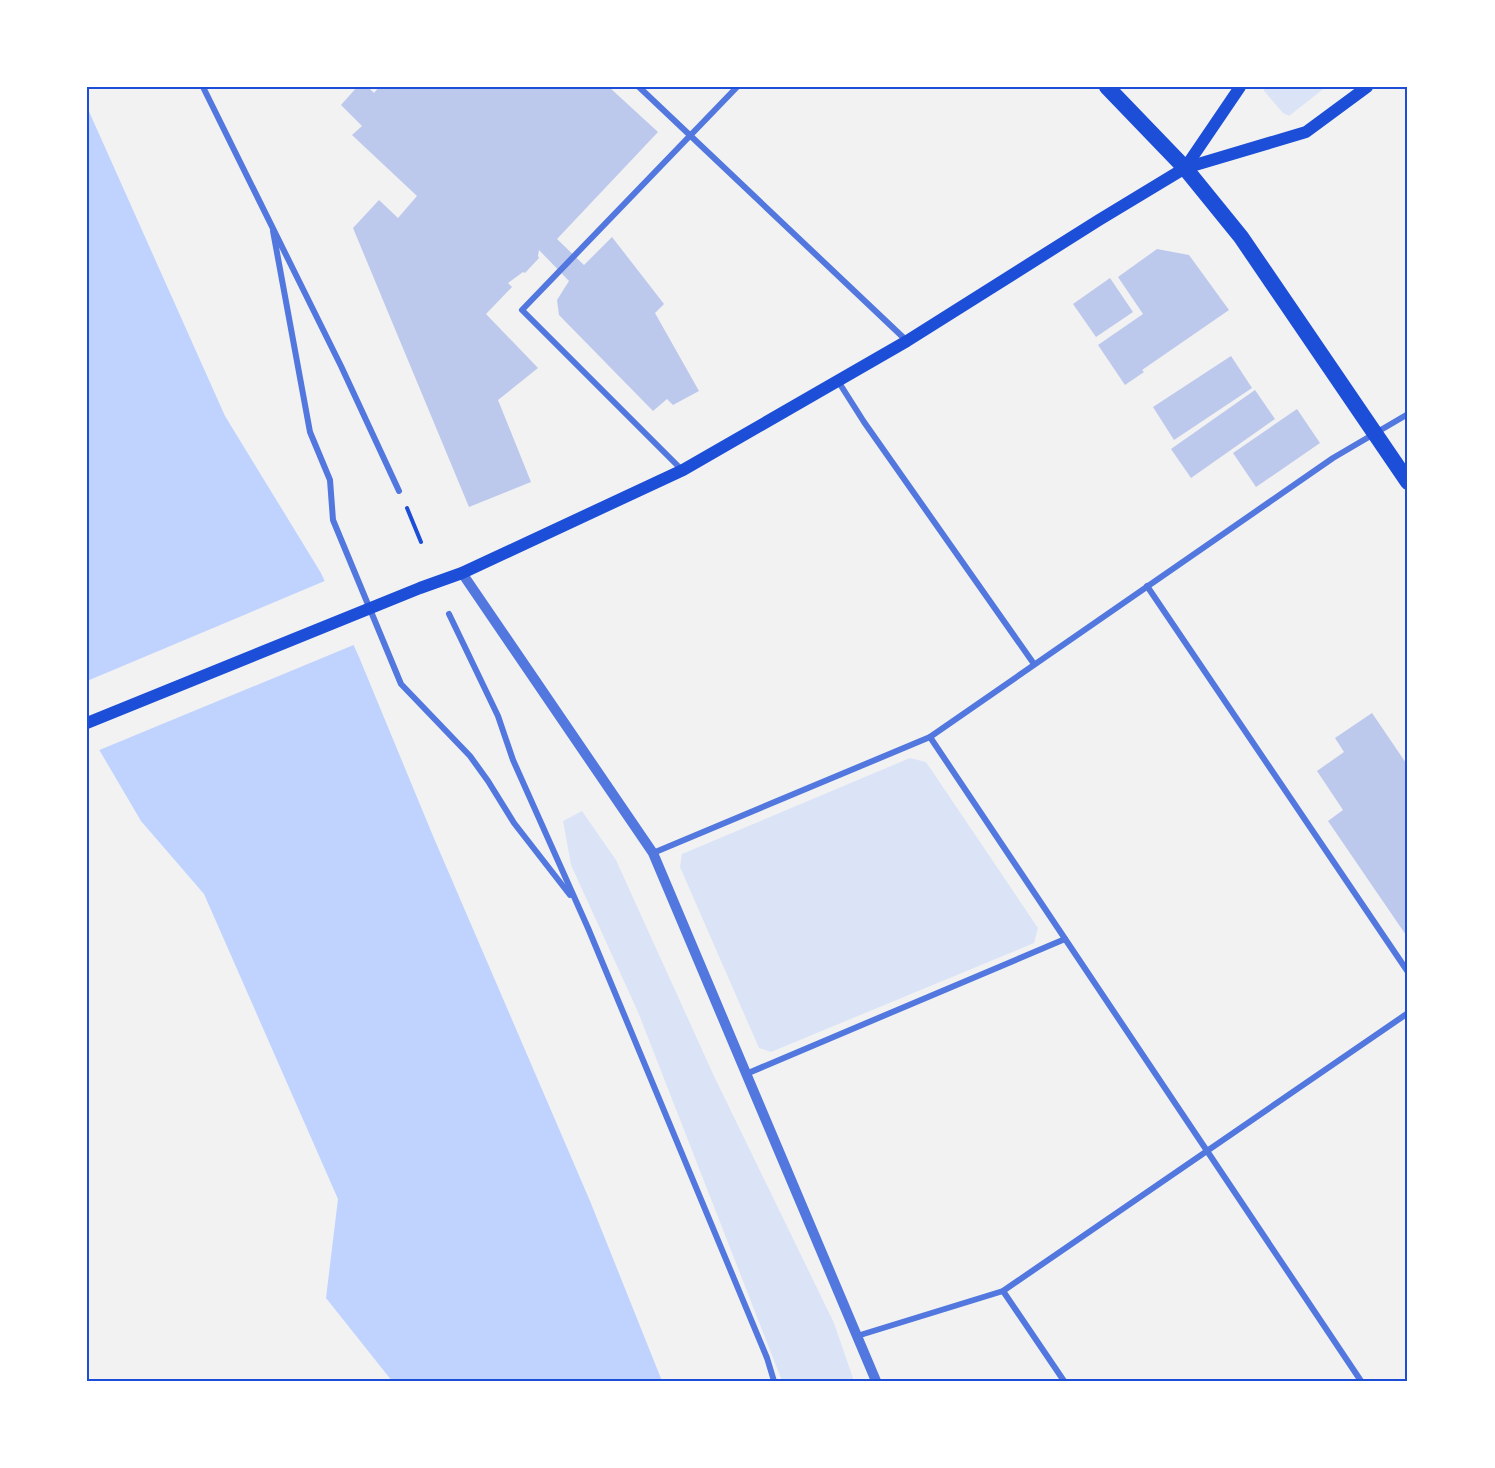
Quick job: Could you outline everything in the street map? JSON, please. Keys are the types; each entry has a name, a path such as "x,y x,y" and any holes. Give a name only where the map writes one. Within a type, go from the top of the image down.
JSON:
{"highway":[{"path":"1107,87 1185,168 1241,237 1408,482"}],"main road":[{"path":"1185,168 1240,87"},
{"path":"87,723 462,573 683,470 907,341 1185,168 1306,132 1367,87"}],"street":[{"path":"203,87 346,376 399,491"},
{"path":"639,87 907,341"},
{"path":"683,470 522,310 737,87"},
{"path":"273,231 310,432 330,480 333,520 401,684 470,756 489,781 514,823 576,903"},
{"path":"838,381 864,422 1034,664"},
{"path":"653,853 930,736 1333,458 1408,414"},
{"path":"462,573 653,853 876,1381"},
{"path":"1147,586 1408,972"},
{"path":"449,614 498,716 513,760 576,903 767,1358 774,1381"},
{"path":"930,736 1361,1381"},
{"path":"746,1074 1065,939"},
{"path":"857,1336 1003,1291 1408,1013"},
{"path":"1003,1291 1064,1381"}],"path":[{"path":"399,491 421,542"}],"shaded area":[{"path":"1264,87 1326,87 1289,116 1283,113 1264,91"},
{"path":"910,758 926,762 1038,928 1034,943 771,1052 759,1048 680,867 682,854"},
{"path":"582,811 616,860 714,1076 834,1323 854,1381 782,1381 638,1012 571,865 563,821"}],"water":[{"path":"87,107 225,416 321,573 359,657 433,836 590,1201 662,1381 392,1381 326,1298 338,1199 204,894 141,821 87,729"}],"pier":[{"path":"327,580 356,644 97,751 87,735 87,681"}],"building":[{"path":"357,87 368,87 374,93 379,87 609,87 658,132 557,239 584,265 612,237 664,304 655,313 699,391 673,405 667,399 653,411 559,315 557,300 569,281 539,250 539,258 525,273 523,272 508,283 512,287 486,314 538,368 498,400 531,482 469,507 353,228 379,200 398,218 417,196 352,135 362,126 341,105"},
{"path":"1157,249 1189,255 1229,310 1142,370 1144,372 1125,385 1098,345 1143,314 1118,277"},
{"path":"1110,278 1133,312 1096,337 1073,304"},
{"path":"1231,356 1252,388 1174,440 1153,407"},
{"path":"1255,390 1275,419 1191,478 1171,449"},
{"path":"1297,409 1320,443 1256,487 1233,453"},
{"path":"1372,713 1408,766 1408,938 1328,821 1343,810 1317,771 1344,752 1335,738"}]}
